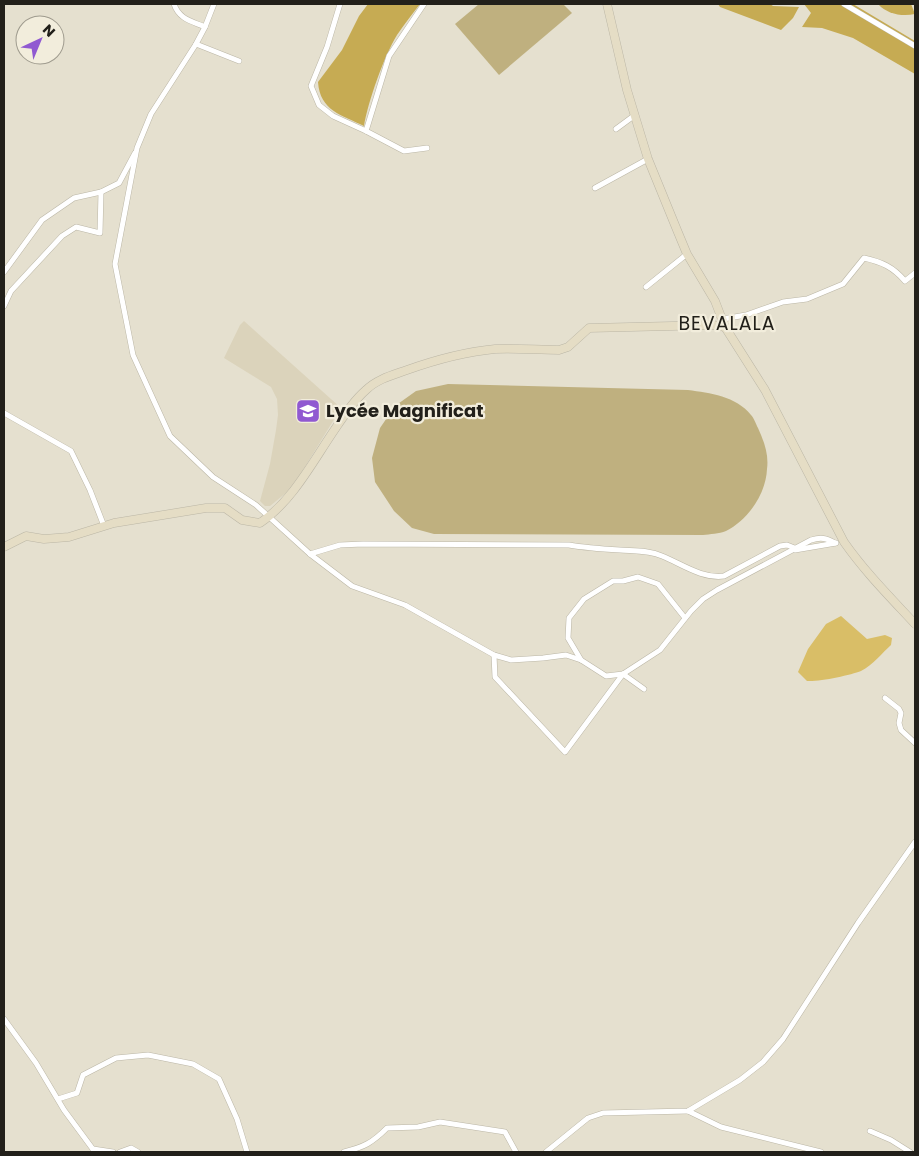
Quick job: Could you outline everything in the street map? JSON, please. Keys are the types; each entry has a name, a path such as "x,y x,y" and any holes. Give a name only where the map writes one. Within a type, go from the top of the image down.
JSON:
{"street":[{"path":"174,4 176,12 181,17 205,27"},
{"path":"4,272 42,220 74,198 101,192 119,183 137,148 151,114 196,44 214,4"},
{"path":"340,4 327,47 311,86 319,105 333,116 404,151 427,148"},
{"path":"366,131 389,56 424,4"},
{"path":"607,4 648,158 687,254 715,301 725,327 765,390 844,542 875,581 915,624"},
{"path":"844,4 915,46"},
{"path":"196,44 239,61"},
{"path":"616,129 635,115"},
{"path":"137,148 115,264 133,356 170,436 213,477 256,506 310,554 352,586 405,605 494,656 511,660 566,655 581,660 606,676 623,674 644,689"},
{"path":"595,188 648,158"},
{"path":"4,306 11,292 62,236 76,228 100,233 101,192"},
{"path":"646,288 687,254"},
{"path":"722,319 746,315 783,302 807,298 843,284 864,258 883,263 896,271 904,282 915,273"},
{"path":"4,547 26,536 44,539 69,537 104,526 206,508 225,508 242,520 260,523 288,496 346,413 366,389 381,379 436,360 465,353 496,349 560,350 568,347 585,329 589,328 713,325 725,327"},
{"path":"4,413 71,451 90,490 104,526"},
{"path":"494,656 496,677 565,752 623,674 660,650 702,599 819,537 836,543"},
{"path":"310,554 340,545 362,544 569,545 660,555 715,578 724,576 787,544 796,548 844,542"},
{"path":"581,660 568,638 569,618 584,599 613,581 638,578 658,584 685,618"},
{"path":"885,698 899,709 901,714 898,723 901,730 915,743"},
{"path":"688,1111 740,1080 762,1062 783,1039 858,923 915,842"},
{"path":"4,1019 36,1063 94,1151 112,1152"},
{"path":"58,1099 77,1092 83,1075 116,1058 148,1055 193,1064 219,1079 237,1119 247,1152"},
{"path":"546,1152 588,1118 603,1113 688,1111 721,1127 821,1152"},
{"path":"344,1152 356,1151 374,1141 387,1128 440,1122 505,1132 516,1152"},
{"path":"870,1131 891,1140 910,1152"},
{"path":"120,1152 131,1148 138,1152"}],"shaded area":[{"path":"368,4 420,4 397,35 387,55 373,92 364,126 340,115 328,106 323,100 318,82 342,50 359,16"},
{"path":"479,4 563,4 572,13 499,75 455,24"},
{"path":"718,4 770,4 773,6 799,7 793,18 781,30 720,7"},
{"path":"804,4 853,4 915,41 915,74 853,38 822,28 802,27 811,13"},
{"path":"878,4 911,4 915,14 895,14"},
{"name":"Lycée Magnificat","path":"244,321 341,408 292,488 270,506 265,506 260,501 270,464 276,430 278,415 277,399 271,387 224,358 240,325"},
{"path":"448,384 688,390 722,396 745,409 752,416 758,428 767,453 766,478 763,488 754,505 742,520 726,531 714,534 434,534 412,528 394,511 375,482 372,458 380,428 395,406 416,391"},
{"path":"841,616 867,639 885,635 892,638 891,645 861,671 835,678 807,681 798,672 808,649 826,624"}],"place":[{"name":"Lycée Magnificat","path":"308,411"}],"district":[{"name":"BEVALALA","path":"727,323"}]}
